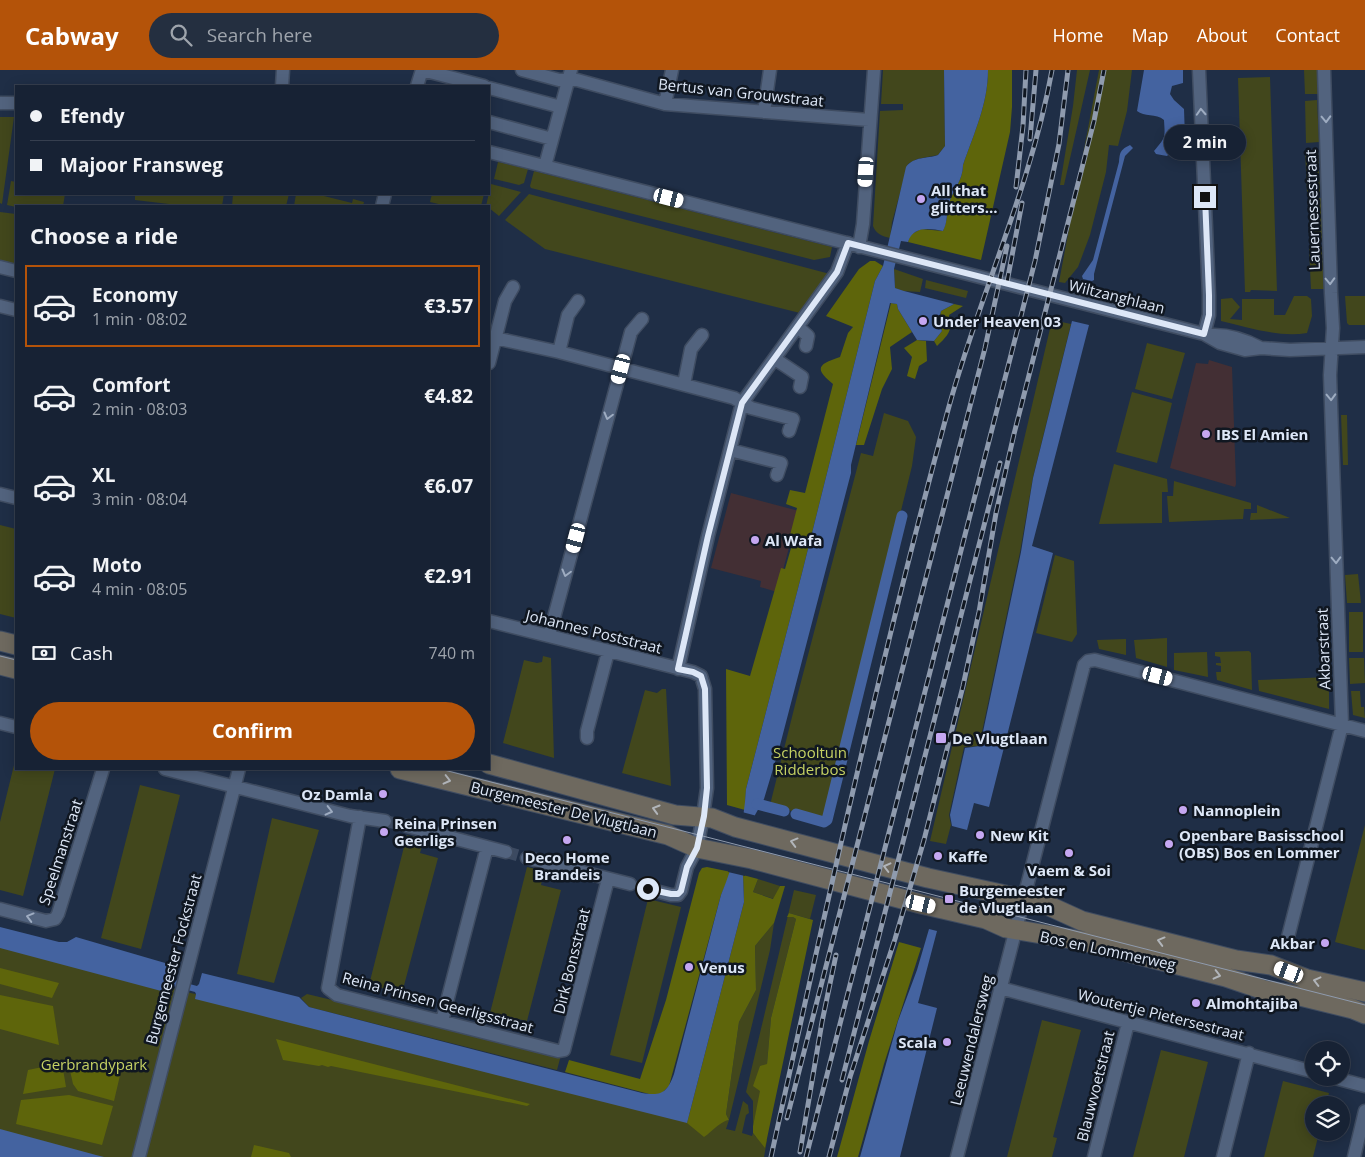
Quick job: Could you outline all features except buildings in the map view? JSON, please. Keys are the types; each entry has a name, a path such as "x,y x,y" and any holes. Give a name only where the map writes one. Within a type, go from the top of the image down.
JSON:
{"main road":[{"path":"0,640 15,645"},
{"path":"0,664 15,669"},
{"name":"Burgemeester De Vlugtlaan","path":"490,764 675,815 704,816 735,827 856,859"},
{"name":"Burgemeester De Vlugtlaan","path":"404,770 668,835 697,848 728,853 852,885"},
{"name":"Bos en Lommerweg","path":"856,859 928,878 1026,892 1049,906 1082,921 1236,960 1271,965 1307,979 1365,992"},
{"name":"Bos en Lommerweg","path":"852,885 986,919 1003,927 1083,941 1226,977 1264,990 1300,996 1353,1009 1365,1014"}],"street":[{"path":"282,85 283,70"},
{"path":"417,85 422,70 480,85"},
{"name":"Bertus van Grouwstraat","path":"522,70 559,80 570,75 665,104 869,120"},
{"path":"665,104 672,70"},
{"path":"764,112 770,70"},
{"path":"678,669 742,403 837,272 854,245 863,224 874,70"},
{"path":"1199,70 1209,295 1206,335"},
{"name":"Lauernessestraat","path":"1324,70 1330,293 1333,322 1331,349"},
{"path":"544,166 570,75"},
{"path":"490,88 561,107"},
{"path":"0,103 15,103"},
{"path":"490,122 552,139"},
{"name":"Wiltzanghlaan","path":"490,152 1206,335 1220,343 1242,350 1261,348 1290,350 1365,347"},
{"path":"0,267 15,271"},
{"path":"490,359 506,301 513,287"},
{"path":"559,352 568,315 578,301"},
{"path":"0,306 15,310"},
{"path":"549,636 631,332 642,319"},
{"path":"798,327 808,336 806,346"},
{"path":"684,384 691,350 702,335"},
{"path":"495,338 559,352 734,398 750,408 793,419 789,432"},
{"name":"Akbarstraat","path":"1287,941 1342,726 1330,375 1331,349"},
{"path":"775,359 802,377 800,387"},
{"path":"730,450 781,463 777,475"},
{"path":"0,494 15,498"},
{"name":"Johannes Poststraat","path":"490,621 693,672 701,676 705,689 707,788 704,816"},
{"path":"587,738 587,730 608,652"},
{"path":"1026,892 1076,689 1084,664 1088,661 1095,660 1365,731"},
{"path":"0,723 15,728"},
{"name":"Speelmanstraat","path":"0,908 46,921 55,919 103,770"},
{"path":"169,770 360,817 385,821"},
{"name":"Burgemeester Fockstraat","path":"139,1157 239,770"},
{"path":"648,889 671,894 678,894 681,891 687,867 697,848 704,816"},
{"name":"Reina Prinsen Geerligsstraat","path":"360,817 328,988 337,995 558,1051 564,1050"},
{"path":"407,826 506,852"},
{"path":"442,1021 487,847"},
{"path":"527,858 608,880 630,884"},
{"name":"Dirk Bonsstraat","path":"564,1050 608,880"},
{"name":"Leeuwendalersweg","path":"957,1157 1026,892"},
{"name":"Woutertje Pietersestraat","path":"1000,988 1305,1069"},
{"name":"Blauwvoetstraat","path":"1094,1157 1128,1023"},
{"path":"1223,1157 1249,1053"},
{"path":"1350,1082 1365,1086"},
{"path":"1354,1157 1362,1138 1365,1110"}],"shaded area":[{"name":"IBS El Amien","path":"1209,360 1232,367 1235,487 1170,468 1196,363 1208,364"},
{"name":"Al Wafa","path":"731,493 799,511 777,592 760,587 761,581 711,568"}],"green space":[{"path":"883,70 944,70 945,146 938,155 917,159 908,164 892,222 890,238 880,234 873,226 880,111 903,110 903,104 881,104"},
{"path":"988,70 1012,70 1012,107 1010,132 981,260 908,242 910,235 921,229 943,231 949,203 963,170 963,165 983,107"},
{"path":"1077,70 1090,70 1064,185 1060,185 1073,106"},
{"path":"1099,70 1132,70 1127,111 1118,146 1109,145 1106,172 1090,235 1078,267 1065,283 1059,282"},
{"path":"1304,70 1317,70 1318,94 1305,94"},
{"path":"1270,77 1277,291 1251,290 1250,292 1245,292 1238,78"},
{"path":"1317,100 1319,142 1306,143 1305,101"},
{"path":"0,117 14,117 2,204 0,203"},
{"path":"1305,150 1318,150 1320,192 1307,192"},
{"path":"498,162 528,169 524,183 519,185 494,179"},
{"path":"534,171 832,247 830,257 814,260 531,188"},
{"path":"11,181 15,182 15,195 65,195 63,205 15,205 15,207 7,205"},
{"path":"491,184 521,192 499,216 490,209 490,205 486,205"},
{"path":"529,194 830,274 804,314 545,249 505,220"},
{"path":"135,195 224,195 222,205 178,205 135,200"},
{"path":"233,195 289,195 286,205 232,205"},
{"path":"296,195 320,195 352,203 353,199 364,202 363,205 294,205"},
{"path":"432,195 484,195 481,205 443,205 430,202"},
{"path":"1321,198 1323,240 1310,241 1309,199"},
{"path":"0,212 15,214 15,265 0,261"},
{"path":"1309,247 1322,247 1324,289 1311,289"},
{"path":"870,261 875,261 883,266 875,281 746,789 745,810 727,805 726,669 750,676 781,568 785,569 793,541 789,539 797,508 786,504 790,490 805,493 833,384 823,374 821,367 823,364 840,357 848,333 853,327 826,316 859,269"},
{"path":"894,269 923,279 920,292 903,291 895,288"},
{"path":"926,280 968,291 966,298 925,288"},
{"path":"1294,296 1307,296 1311,299 1312,316 1307,333 1275,333 1221,321 1221,299 1232,298 1240,307 1230,319 1242,320 1242,299 1274,299 1274,315 1285,315"},
{"path":"1345,296 1365,296 1365,325 1349,325 1347,323"},
{"path":"891,303 897,304 912,332 890,347 892,369 882,389 864,445 856,445"},
{"path":"954,304 963,306 949,315 949,332 937,346 934,341 942,331 938,323 941,311"},
{"path":"1052,320 1071,324 1033,477 1020,552 979,746 964,747 949,815 951,825 946,844 930,841"},
{"path":"917,340 926,341 927,361 919,366 915,379 907,376 912,357 904,348"},
{"path":"1147,343 1185,353 1172,399 1135,389"},
{"path":"1132,392 1172,403 1157,463 1116,452"},
{"name":"Schooltuin Ridderbos","path":"884,413 908,421 916,437 912,466 825,820 770,805 861,453 873,456"},
{"path":"1341,415 1347,415 1348,465 1343,465"},
{"path":"1114,464 1167,479 1168,492 1162,492 1162,523 1099,524"},
{"path":"1174,481 1251,503 1251,509 1244,509 1243,519 1169,522 1167,496 1173,496"},
{"path":"1257,505 1290,518 1250,520 1251,513 1257,513"},
{"path":"0,525 15,529 15,618 0,614"},
{"path":"1055,555 1074,561 1077,634 1072,642 1036,633"},
{"path":"1358,574 1361,603 1347,603 1345,575"},
{"path":"1349,612 1363,612 1363,652 1349,652"},
{"path":"1167,638 1167,667 1136,658 1134,640"},
{"path":"1126,639 1126,655 1099,649 1097,640"},
{"path":"1249,651 1251,653 1252,690 1217,680 1216,672 1221,672 1221,666 1216,665 1216,663 1221,663 1220,657 1215,656 1215,652"},
{"path":"1207,652 1208,677 1174,670 1174,653"},
{"path":"543,656 551,658 554,758 503,743 524,660 537,663 542,662"},
{"path":"1349,658 1364,658 1365,683 1350,684"},
{"path":"1329,677 1329,709 1259,691 1258,680"},
{"path":"662,689 666,689 671,786 622,773 645,690 657,693"},
{"path":"1351,691 1360,691 1361,707 1364,707 1365,718 1353,715"},
{"path":"15,761 15,770 55,770 23,896 0,890 0,822"},
{"path":"140,785 180,795 141,949 101,938"},
{"path":"272,818 319,830 274,983 237,974"},
{"path":"1365,825 1365,950 1335,942"},
{"path":"407,835 424,839 420,853 438,858 402,993 369,985"},
{"path":"527,867 544,871 541,885 561,890 527,1021 490,1013"},
{"path":"707,867 731,872 721,895 669,1086 661,1094 653,1095 565,1072 569,1060 640,1079 666,1000 699,873 702,868"},
{"path":"743,875 758,879 753,892 773,899 780,886 785,886 774,923 755,946 756,990 739,1022 726,1114 729,1120 704,1137 687,1123 744,902"},
{"path":"758,879 780,886 774,899 753,892"},
{"path":"794,890 816,895 810,919 789,913 788,917 796,919 771,1018 767,1064 753,1126 753,1101 746,1092"},
{"path":"648,899 681,907 642,1063 610,1055"},
{"path":"789,913 813,920 765,1148 753,1133 760,1091 753,1086 760,1066 767,1064 771,1018 796,919 787,917"},
{"path":"774,923 770,950 729,1120 726,1114 739,1022 756,990 755,946"},
{"name":"Gerbrandypark","path":"0,942 191,993 721,1122 729,1120 726,1129 735,1131 743,1101 748,1105 749,1113 746,1115 742,1133 752,1136 753,1133 756,1137 767,1140 764,1157 73,1157 0,1139"},
{"path":"899,942 921,948 884,1064 858,1157 837,1157 869,1041"},
{"path":"0,968 59,983 52,998 0,984"},
{"path":"307,994 561,1055 557,1070 309,1007 301,998"},
{"path":"0,995 53,1006 59,1045 0,1029"},
{"path":"1042,1020 1081,1030 1053,1137 1057,1138 1052,1157 1007,1157"},
{"path":"276,1039 530,1104 527,1106 331,1066 283,1060"},
{"path":"1161,1050 1208,1062 1184,1157 1133,1157"},
{"path":"62,1063 66,1087 23,1094 28,1070"},
{"path":"69,1066 121,1071 114,1101 78,1091 73,1084"},
{"path":"1283,1081 1329,1093 1328,1096 1305,1096 1305,1141 1317,1141 1313,1157 1264,1157"},
{"path":"69,1095 113,1106 102,1145 16,1124 21,1100"},
{"path":"254,1145 289,1153 291,1157 251,1157"}],"water":[{"path":"944,70 988,70 983,107 963,165 963,170 949,203 943,231 922,229 914,233 908,242 901,241 894,269 895,288 954,304 941,311 938,323 942,331 934,341 917,340 898,309 897,304 890,303 851,465 851,473 779,749 764,799 755,815 743,875 744,902 687,1123 195,999 195,992 169,985 165,992 0,948 0,927 59,942 67,942 76,937 172,965 169,976 171,979 197,986 202,973 299,997 309,1007 642,1093 654,1094 663,1092 674,1074 721,895 738,843 746,789 875,281 883,266 906,167 917,159 938,155 945,146"},
{"path":"1144,70 1183,70 1183,83 1172,86 1170,94 1184,109 1185,138 1167,156 1156,154 1154,151 1164,137 1164,120 1157,116 1137,111"},
{"path":"1130,145 1133,148 1125,156 1094,280 1083,279 1082,276 1093,260 1120,154 1122,150"},
{"path":"1072,321 1089,325 1032,546 1053,553 989,807 974,803 967,830 952,826 950,815 965,748 980,746 1021,552 1033,478"},
{"path":"929,929 937,931 918,1003 937,1008 900,1157 860,1157 898,1021 917,970"},
{"path":"0,1129 96,1155 104,1157 0,1157"}],"pier":[{"path":"742,812 757,816 745,876 728,872"}],"waterway":[{"path":"796,814 824,822 827,820 902,516"},
{"path":"757,804 784,811"}],"tunnel":[{"path":"385,821 407,826"},
{"path":"506,852 527,858"}],"tram line":[{"path":"0,656 15,660"},
{"path":"444,770 1365,1005"}],"railway":[{"path":"1016,187 1023,126 1026,70"},
{"path":"1030,139 1036,70"},
{"path":"771,1157 855,782 923,503 948,410 974,325 1031,156 1043,114 1052,70"},
{"path":"806,1157 1035,261 1059,144 1068,70"},
{"path":"829,1157 850,1077 895,939 924,840 963,686 979,612 996,513 1014,434 1094,121 1104,70"},
{"path":"1007,282 1022,203"},
{"path":"787,1118 985,348 1007,246"},
{"path":"842,1080 1000,463"},
{"path":"800,1152 822,1022 836,955"}],"place":[{"name":"All that glitters...","path":"921,199"},
{"name":"Under Heaven 03","path":"923,321"},
{"name":"IBS El Amien","path":"1206,434"},
{"name":"Al Wafa","path":"755,540"},
{"name":"De Vlugtlaan","path":"941,738"},
{"name":"Oz Damla","path":"383,794"},
{"name":"Nannoplein","path":"1183,810"},
{"name":"Reina Prinsen Geerligs","path":"384,832"},
{"name":"New Kit","path":"980,835"},
{"name":"Deco Home Brandeis","path":"567,840"},
{"name":"Openbare Basisschool (OBS) Bos en Lommer","path":"1169,844"},
{"name":"Vaem & Soi","path":"1069,853"},
{"name":"Kaffe","path":"938,856"},
{"name":"Burgemeester de Vlugtlaan","path":"949,899"},
{"name":"Akbar","path":"1325,943"},
{"name":"Venus","path":"689,967"},
{"name":"Almohtajiba","path":"1196,1003"},
{"name":"Scala","path":"947,1042"}],"route":[{"path":"648,889 671,894 678,894 681,891 687,867 697,848 702,829 707,788 705,689 701,676 678,669 708,536 742,403 837,272 848,243 1053,297 1204,334 1209,315 1205,197"}]}
